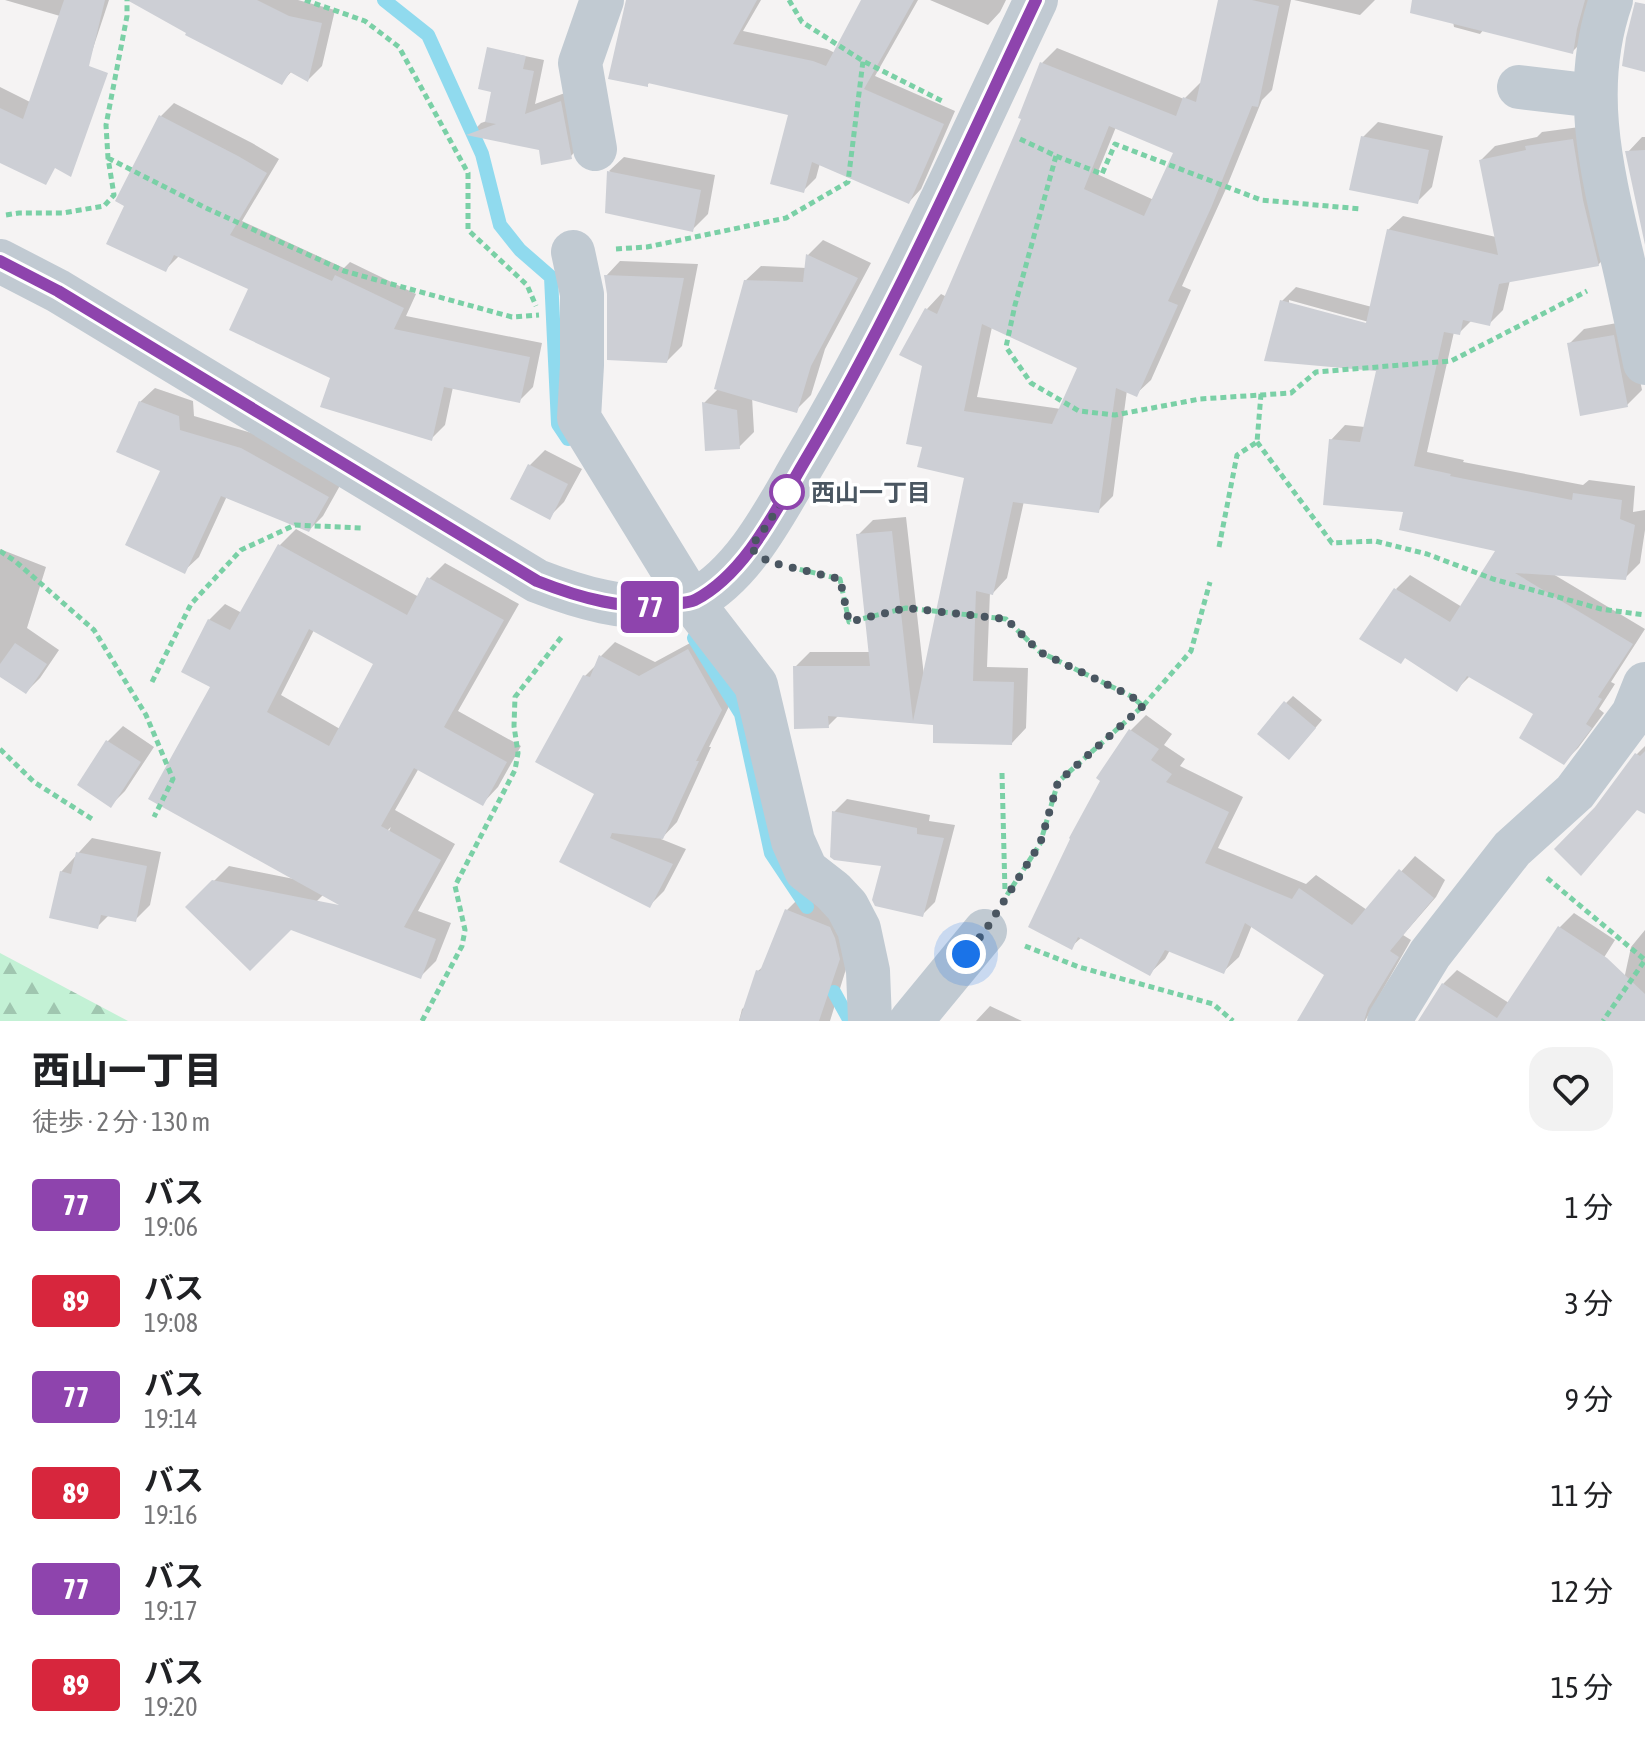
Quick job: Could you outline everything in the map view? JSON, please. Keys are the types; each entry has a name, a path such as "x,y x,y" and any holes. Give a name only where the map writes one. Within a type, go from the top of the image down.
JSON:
{"street":[{"path":"595,149 580,63 602,0"},
{"path":"0,261 58,291 537,581 609,603 652,607 692,602 713,589 735,567 768,524 833,414 900,288 1036,0"},
{"path":"1611,0 1598,50 1595,96 1599,150 1645,363"},
{"path":"1519,87 1595,96"},
{"path":"573,252 582,294 579,418 692,602 756,685 793,841 806,870 847,906 859,929 868,971 870,1021"},
{"path":"1389,1021 1430,954 1512,849 1575,792 1633,714 1645,684"},
{"path":"911,1021 985,931"}],"path":[{"path":"0,216 63,213 104,206 114,195 106,125 127,16 127,0"},
{"path":"108,158 206,208 344,271 512,317 542,315 527,285 468,230 468,173 399,47 365,21 305,0"},
{"path":"789,0 802,22 863,61 979,120 1102,174 1115,144 1261,200 1361,209"},
{"path":"573,252 647,247 786,218 848,182 863,61"},
{"path":"1056,156 1006,347 1031,383 1079,411 1115,415 1200,399 1291,393 1316,372 1451,361 1625,271"},
{"path":"1261,394 1257,442 1332,543 1375,541 1427,554 1493,579 1586,605 1645,615"},
{"path":"1219,547 1237,455 1257,442"},
{"path":"152,682 191,604 241,550 295,525 360,528 434,519"},
{"path":"750,548 769,562 840,579 849,622 906,608 1006,619 1040,652 1131,696 1143,706"},
{"path":"0,551 94,630 146,715 173,779 154,817"},
{"path":"1002,773 1005,898 1040,844 1058,782 1143,706 1191,651 1210,582"},
{"path":"422,1021 462,946 465,930 455,886 515,770 518,753 514,726 515,697 590,599"},
{"path":"0,749 34,782 92,819"},
{"path":"1512,849 1645,960 1603,1021"},
{"path":"985,931 1079,967 1213,1004 1233,1021"}],"green space":[{"path":"0,953 128,1021 0,1021"}],"building":[{"path":"64,0 105,0 89,66 108,73 71,177 55,168 46,185 0,163 0,108 23,119"},
{"path":"127,0 257,0 289,16 322,23 308,82 290,72 282,85 185,35"},
{"path":"626,0 757,0 733,44 826,66 861,0 914,0 864,89 944,124 909,204 812,162 804,193 770,184 788,115 648,83 648,87 608,79"},
{"path":"1218,0 1252,0 1279,6 1258,107 1252,106 1211,208 1168,301 1178,305 1137,397 1116,388 1099,513 1013,502 993,595 976,591 973,681 1014,682 1012,745 933,743 933,725 828,716 829,728 794,729 793,666 870,666 856,534 892,531 913,721 964,478 917,467 922,447 906,444 922,366 899,355 925,308 937,314 1021,119 1018,118 1040,62 1176,116 1183,97 1196,102","holes":["1109,126 1173,153 1144,216 1084,189","982,324 1077,368 1052,424 964,411"]},
{"path":"1412,0 1585,0 1573,54 1410,13"},
{"path":"1635,2 1645,4 1645,72 1622,66"},
{"path":"487,47 526,56 523,69 534,71 525,114 561,101 572,159 541,165 539,150 466,135 496,124 485,122 491,92 478,89"},
{"path":"159,115 267,173 230,235 332,281 335,275 404,308 394,329 530,357 520,403 444,387 432,441 320,407 330,378 229,330 248,289 174,255 166,272 106,244 124,206 115,201"},
{"path":"1361,136 1429,150 1418,204 1349,190"},
{"path":"1573,139 1583,200 1599,266 1499,284 1490,326 1463,320 1460,335 1444,332 1414,466 1572,500 1573,493 1622,500 1620,519 1635,525 1626,580 1515,573 1633,644 1598,697 1602,699 1586,724 1592,728 1564,765 1519,738 1533,714 1467,676 1457,692 1405,658 1401,664 1359,639 1394,588 1450,622 1495,551 1399,530 1403,512 1323,505 1329,439 1360,442 1376,371 1264,361 1280,300 1366,323 1387,229 1498,255 1479,160 1526,150 1525,146"},
{"path":"1645,150 1645,245 1625,151"},
{"path":"607,171 701,190 693,232 605,213"},
{"path":"806,254 858,278 811,366 797,413 714,389 744,280 803,282"},
{"path":"604,275 684,278 667,363 607,360"},
{"path":"1614,335 1628,407 1580,416 1567,343"},
{"path":"139,401 179,416 180,430 241,448 329,497 309,532 221,496 185,574 125,545 160,471 116,452"},
{"path":"702,402 737,410 740,449 705,451"},
{"path":"528,464 568,484 550,520 510,499"},
{"path":"278,544 407,615 427,577 504,620 444,727 507,762 483,806 414,768 381,826 441,860 404,927 436,939 421,979 291,930 250,971 185,907 212,880 339,905 148,799 210,687 181,672 208,619 230,630","holes":["309,629 373,664 329,746 267,712"]},
{"path":"15,643 47,664 26,694 0,677 0,664"},
{"path":"688,649 722,710 696,761 699,761 663,839 612,833 610,838 673,864 650,908 559,862 594,794 535,762 583,675 590,677 599,655 639,676"},
{"path":"1284,701 1316,728 1289,760 1257,734"},
{"path":"1129,729 1159,749 1151,760 1172,774 1166,782 1229,812 1205,863 1292,899 1299,888 1352,925 1399,869 1434,898 1390,951 1399,957 1368,1008 1364,1021 1297,1021 1324,975 1245,923 1224,974 1165,950 1150,976 1078,937 1072,950 1028,927 1069,838 1100,781 1096,778"},
{"path":"106,740 141,762 111,808 77,785"},
{"path":"1645,751 1645,814 1637,810 1581,876 1554,849 1595,807 1635,753 1640,756"},
{"path":"832,811 917,828 917,834 944,838 923,917 875,906 872,900 881,866 830,857"},
{"path":"76,852 147,866 136,922 101,915 98,929 49,918 60,871 71,874"},
{"path":"785,909 830,927 835,938 840,959 819,1021 739,1021 756,970 760,971"},
{"path":"1558,926 1607,958 1645,994 1645,1021 1418,1021 1442,983 1497,1018"}],"waterway":[{"path":"384,0 428,35 482,154 500,225 520,250 551,277 558,424 568,439"},
{"path":"694,638 741,714 771,853 807,907"},
{"path":"834,992 850,1021"}],"bus line":[{"name":"77","path":"0,261 58,291 537,581 574,595 609,603 652,607 692,602 713,589 750,548 768,524 833,414 900,288 1036,0"}],"place":[{"name":"西山一丁目","path":"787,492"}],"route":[{"path":"787,492 750,548 769,562 840,579 849,622 906,608 1006,619 1040,652 1131,696 1143,706 1058,782 1040,844 985,931 966,954"}]}
